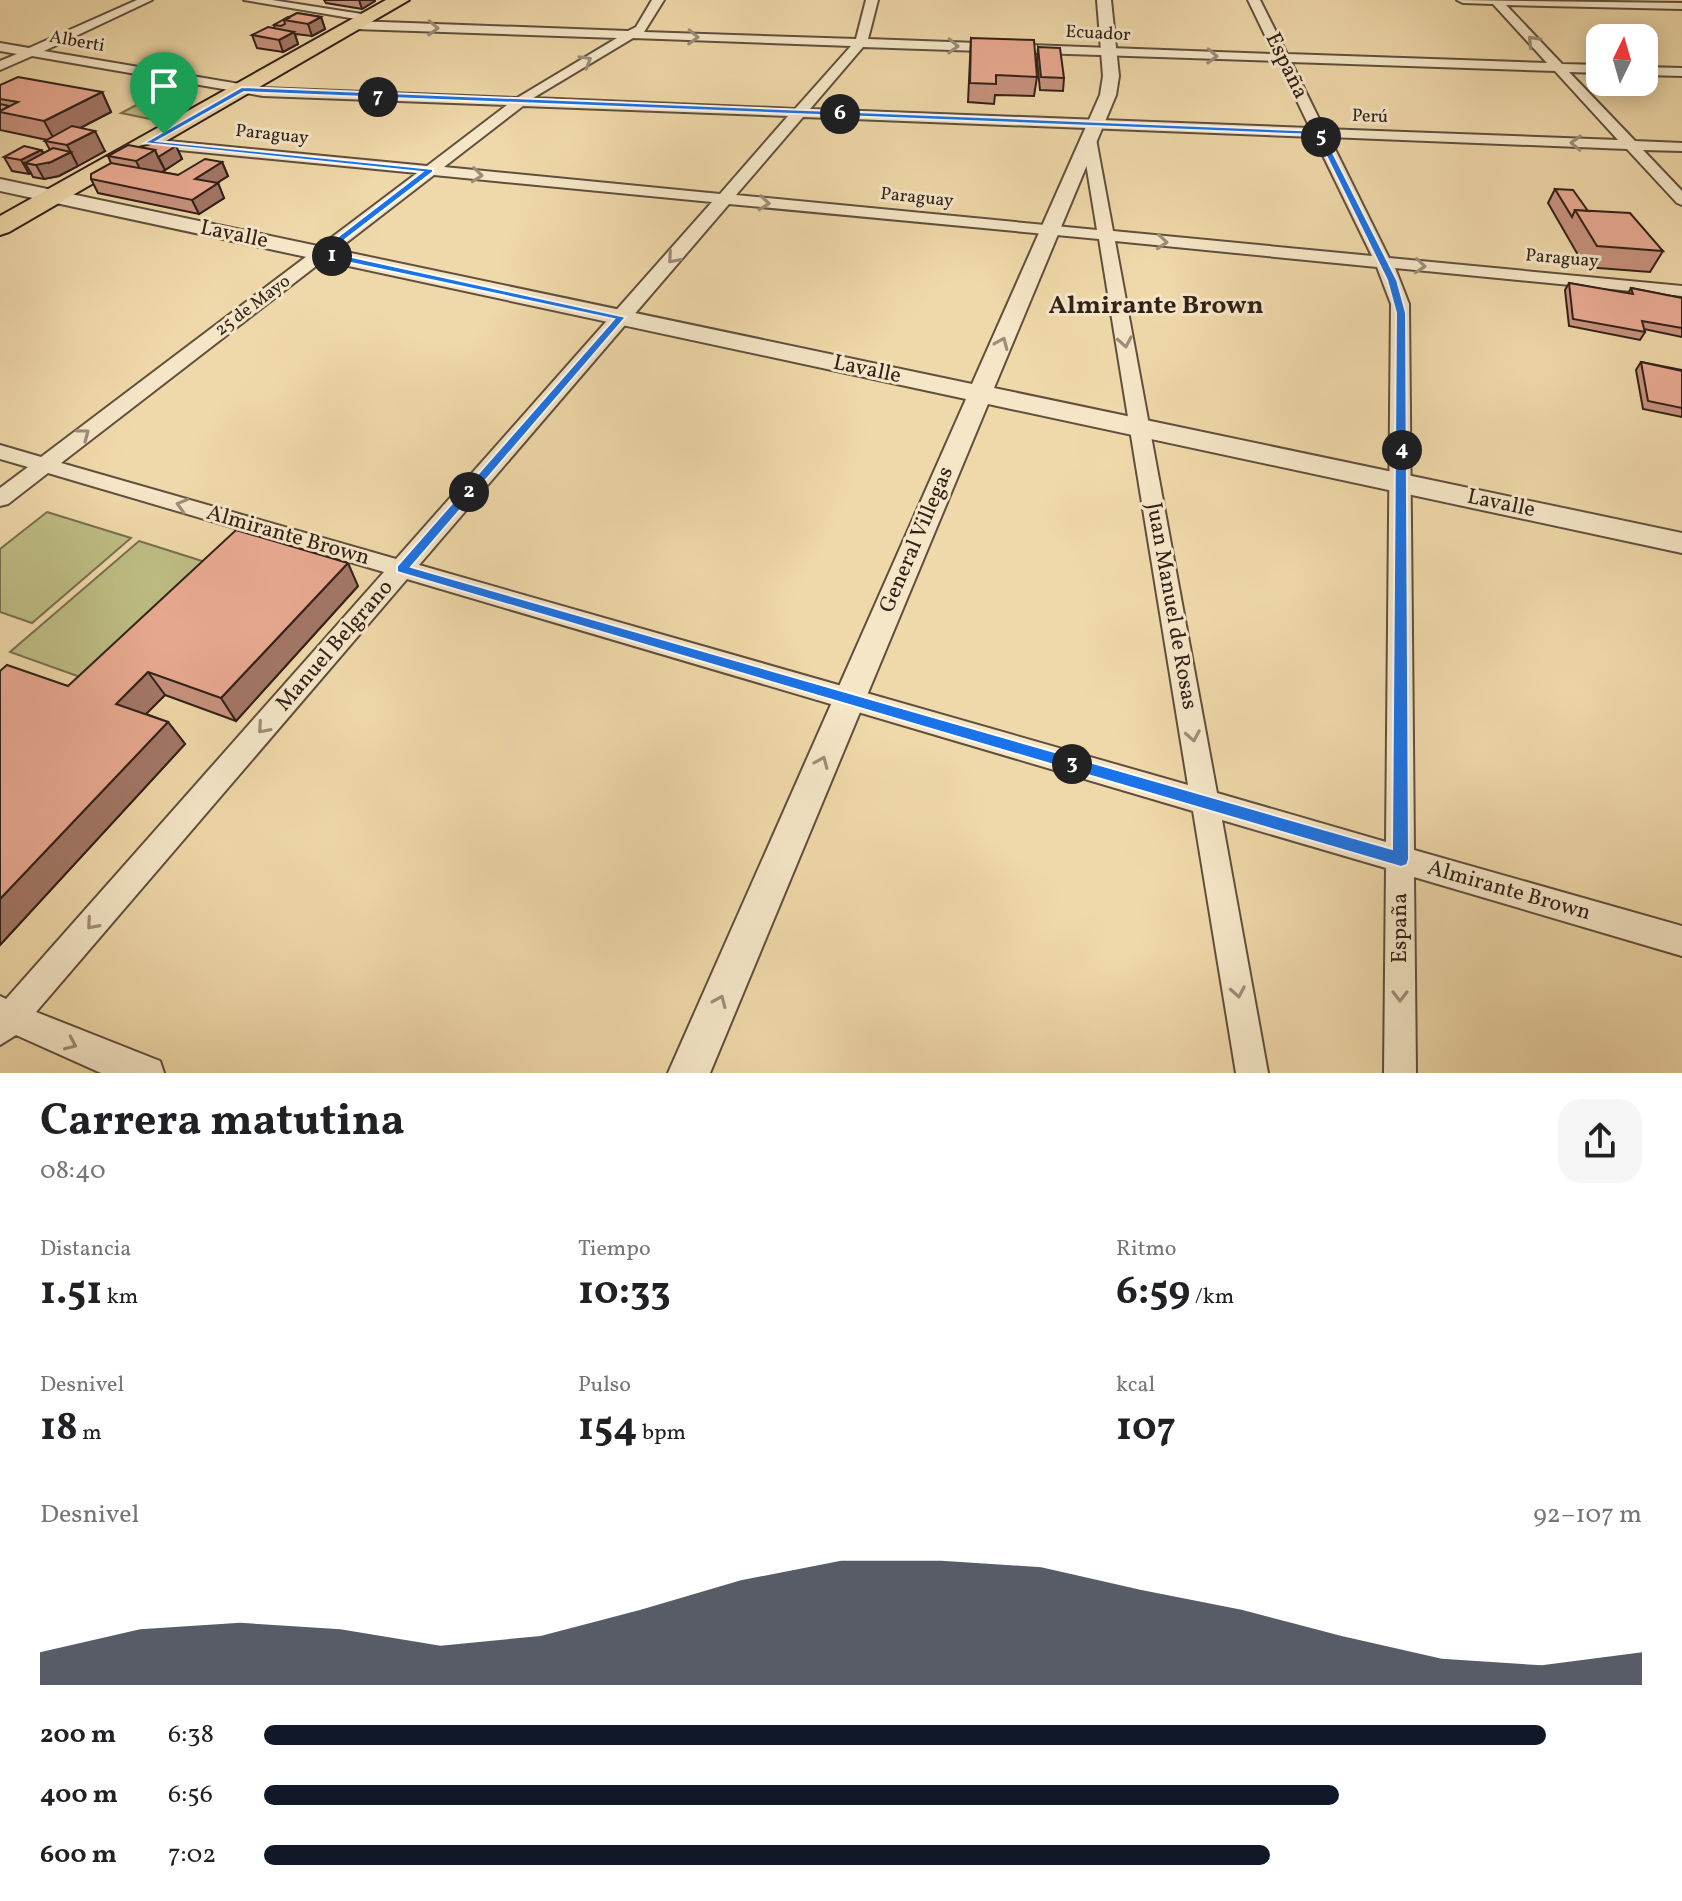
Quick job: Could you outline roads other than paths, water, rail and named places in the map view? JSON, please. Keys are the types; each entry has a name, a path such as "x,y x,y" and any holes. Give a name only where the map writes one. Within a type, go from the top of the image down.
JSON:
{"main road":[{"path":"0,227 400,0"}],"street":[{"path":"0,66 146,0"},
{"name":"Ecuador","path":"250,0 362,22 631,35 1586,69"},
{"name":"25 de Mayo","path":"0,499 520,102 631,35 644,24 658,0"},
{"name":"Manuel Belgrano","path":"4,1020 860,43 866,32 872,0"},
{"name":"General Villegas","path":"689,1073 1111,86 1104,0"},
{"name":"España","path":"1254,0 1384,263 1398,296 1402,323 1400,1073"},
{"path":"1463,0 1682,6"},
{"path":"1495,0 1682,200"},
{"name":"Alberti","path":"0,47 242,89"},
{"path":"1658,71 1682,72"},
{"name":"Perú","path":"242,89 799,113 1092,132 1319,133 1682,147"},
{"name":"Juan Manuel de Rosas","path":"1092,132 1106,237 1252,1073"},
{"name":"Paraguay","path":"148,143 1682,291"},
{"name":"Lavalle","path":"0,185 1682,543"},
{"name":"Almirante Brown","path":"0,452 1682,941"},
{"path":"4,1020 148,1073"}],"district":[{"name":"Almirante Brown","path":"1156,306"}]}
